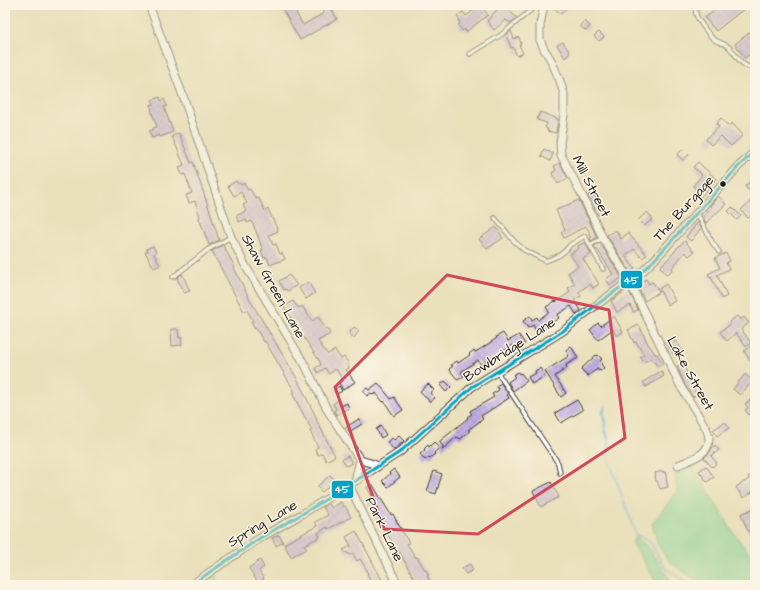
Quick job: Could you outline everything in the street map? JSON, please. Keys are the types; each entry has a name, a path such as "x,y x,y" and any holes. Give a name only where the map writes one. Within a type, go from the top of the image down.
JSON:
{"street":[{"name":"Shaw Green Lane","path":"149,5 198,138 231,236 245,265 304,365 328,410 360,460"},
{"name":"Mill Street","path":"544,5 540,25 540,40 560,81 564,94 564,115 560,143 561,155 603,238 629,281"},
{"name":"The Burgage","path":"629,281 643,271 657,257 696,212 755,151"},
{"name":"Bowbridge Lane","path":"349,485 400,452 472,387 563,331 629,281"},
{"name":"Lake Street","path":"629,281 681,387 709,433 709,441 704,452 697,457 678,465"},
{"path":"358,480 356,476 360,460 374,464 377,468"},
{"name":"Spring Lane","path":"191,585 260,538 349,485"},
{"name":"Park Lane","path":"349,485 398,585"}],"lane":[{"path":"470,54 501,34 537,5"},
{"path":"697,5 695,10 696,16 714,39 723,43 729,48 745,66 755,68"},
{"path":"696,212 719,252"},
{"path":"495,218 513,240 524,250 546,260 560,255 570,245 585,236 603,269"},
{"path":"172,276 209,249 231,236"},
{"path":"590,245 603,238"},
{"path":"497,372 558,463 560,473"}],"highlighted area":[{"path":"447,275 609,310 625,438 478,534 384,529 335,387"}],"green space":[{"path":"694,468 733,532 755,561 755,585 703,585 670,562 659,547 652,524 677,491 675,474"},
{"path":"636,537 647,546 674,585 658,585 632,542"},
{"path":"214,572 219,585 197,585"}],"building":[{"path":"280,5 310,5 296,13 303,25 324,13 319,5 329,5 337,19 300,40"},
{"path":"551,5 569,5 561,14"},
{"path":"721,5 749,5 716,31 705,18"},
{"path":"500,6 503,9 505,7 517,18 510,23 506,20 494,30 487,21"},
{"path":"478,7 482,7 488,15 466,32 465,29 462,31 458,25 460,24 460,21 457,16 463,12 466,16"},
{"path":"584,21 590,26 586,31 580,26"},
{"path":"755,28 755,50 745,58 735,44"},
{"path":"511,31 514,39 519,37 521,44 519,45 523,53 517,56 513,47 511,48 506,35"},
{"path":"599,32 604,37 599,41 594,36"},
{"path":"563,42 570,53 565,58 557,45"},
{"path":"160,97 161,101 164,99 167,106 164,107 173,132 160,137 159,135 152,138 149,131 157,127 150,105 154,104 152,100"},
{"path":"540,112 558,119 556,133 547,131 548,129 545,128 547,123 537,120"},
{"path":"721,118 728,126 732,123 743,135 731,146 721,136 711,145 706,139 719,127 716,124"},
{"path":"179,133 191,163 193,162 219,240 209,245 199,218 200,217 195,201 189,203 186,195 192,193 185,174 182,175 179,167 184,165 172,136"},
{"path":"544,149 553,154 550,161 541,156"},
{"path":"683,149 689,155 683,160 677,155"},
{"path":"698,162 716,179 700,198 695,194 698,191 693,186 702,175 693,167"},
{"path":"560,163 568,178 558,184 552,173 556,170 554,166"},
{"path":"755,177 755,197 745,186"},
{"path":"236,181 241,185 244,183 256,199 259,198 265,211 268,209 278,231 269,235 273,245 276,244 280,254 282,253 285,259 270,265 267,257 264,258 261,250 263,250 252,221 247,223 246,219 239,222 236,216 246,211 243,205 247,203 241,192 234,196 228,186"},
{"path":"593,193 603,213 598,215 588,195"},
{"path":"718,196 726,204 706,223 703,217"},
{"path":"579,200 597,237 591,241 590,238 592,237 586,226 564,238 561,232 565,230 556,210"},
{"path":"751,201 755,205 755,212 748,218 741,210"},
{"path":"732,207 741,216 737,220 728,211"},
{"path":"647,212 653,219 644,226 638,220"},
{"path":"698,222 701,228 691,241 686,237"},
{"path":"496,227 503,238 487,249 479,239"},
{"path":"616,230 621,239 628,233 647,255 642,258 634,249 625,256 635,269 630,272 607,235"},
{"path":"685,241 694,252 689,256 685,252 667,275 660,267"},
{"path":"585,242 591,254 583,259 599,284 593,288 590,284 578,292 581,296 574,300 581,310 576,314 571,306 557,315 559,318 543,328 545,330 538,334 533,325 528,328 523,321 530,316 532,320 537,317 538,320 549,312 546,307 570,292 568,288 575,284 568,273 578,266 570,254 579,248 578,246"},
{"path":"600,243 622,278 610,285 606,279 613,274 594,246"},
{"path":"223,245 250,300 299,382 335,456 326,461 322,453 318,455 315,449 318,447 310,431 312,430 292,393 295,392 265,341 264,342 256,328 255,329 251,322 253,321 247,310 244,312 212,251"},
{"path":"153,246 156,252 154,254 160,265 154,268 145,252 148,251 146,249"},
{"path":"726,253 730,261 726,263 729,269 717,275 727,296 722,299 708,274 720,268 715,258"},
{"path":"182,274 190,291 184,293 177,278"},
{"path":"289,275 297,285 288,291 286,289 284,290 279,281"},
{"path":"646,279 649,284 653,282 659,292 645,301 637,286"},
{"path":"308,282 315,293 306,299 299,288"},
{"path":"666,284 675,301 668,305 659,289"},
{"path":"628,289 638,310 633,312 630,305 617,312 611,301"},
{"path":"293,301 298,308 302,306 312,321 318,317 326,329 327,328 330,334 318,341 327,354 335,350 341,359 344,357 349,364 347,365 349,368 346,370 355,382 343,390 339,383 343,380 336,369 329,374 325,368 318,373 315,368 321,365 320,362 284,307"},
{"path":"614,316 623,332 616,336 613,329 598,340 590,330 598,323 601,326"},
{"path":"737,316 740,320 744,317 749,323 741,329 751,343 746,347 736,333 727,341 720,332 731,324 729,322"},
{"path":"639,325 647,342 663,364 658,367 651,358 644,362 640,357 644,355 636,342 634,343 628,330"},
{"path":"354,327 359,331 354,338 349,333"},
{"path":"171,329 178,329 179,338 181,337 182,345 172,346"},
{"path":"503,333 508,341 519,335 525,344 515,349 513,345 481,365 478,360 461,372 464,376 458,380 449,369 453,366 451,365 457,361 458,363 470,355 469,354 474,350 475,352 479,350"},
{"path":"672,338 682,350 674,355 666,341"},
{"path":"571,346 578,358 566,365 567,368 555,376 566,393 561,397 545,371 569,356 566,350"},
{"path":"751,346 755,351 755,368 744,351"},
{"path":"596,355 602,359 600,360 604,368 600,371 597,369 588,376 581,369"},
{"path":"683,364 691,382 693,381 696,387 693,388 697,395 693,397 685,385 677,366"},
{"path":"540,368 545,376 532,384 528,377 536,373 535,371"},
{"path":"661,371 664,376 646,387 643,382"},
{"path":"518,372 519,374 521,373 527,381 513,391 508,382 515,377 513,375"},
{"path":"745,374 753,381 740,395 733,389"},
{"path":"445,381 451,387 446,392 440,385"},
{"path":"378,383 391,399 394,397 403,410 394,416 384,401 383,402 376,393 373,395 371,393 367,396 363,391 367,388 369,390"},
{"path":"501,383 509,398 481,416 483,419 468,430 470,431 460,439 458,437 455,438 442,450 443,446 439,442 472,414 470,411 494,397 492,394 499,390 496,386"},
{"path":"428,384 434,390 430,393 435,398 430,402 420,391"},
{"path":"339,386 342,391 337,394 334,390"},
{"path":"751,399 755,404 755,410 749,415 745,410 748,408 745,404"},
{"path":"338,400 341,406 347,403 349,408 337,415 334,411 336,409 333,404"},
{"path":"577,400 583,410 561,423 555,413"},
{"path":"359,419 362,424 349,432 346,427"},
{"path":"723,423 726,423 729,428 717,436 713,430"},
{"path":"381,426 386,435 381,438 376,429"},
{"path":"399,436 404,441 394,450 387,442 392,438 394,440"},
{"path":"434,442 439,448 434,453 435,454 425,460 420,454 428,445 429,447"},
{"path":"715,445 719,450 711,456 717,463 712,467 704,458"},
{"path":"348,456 352,463 346,466 342,459"},
{"path":"706,466 714,477 707,482 699,471"},
{"path":"394,469 400,477 388,487 382,481"},
{"path":"434,471 442,474 436,494 427,491"},
{"path":"663,471 664,473 665,472 667,478 668,487 660,489 656,481 655,473"},
{"path":"755,473 755,490 743,498 736,487 749,479 748,477"},
{"path":"330,475 335,480 322,492 317,487"},
{"path":"551,482 559,497 541,507 533,491"},
{"path":"372,484 391,515 393,514 409,543 407,544 429,575 427,576 432,585 423,582 418,585 376,516 367,500 372,497 367,487"},
{"path":"341,502 351,517 328,529 327,527 318,533 320,537 304,545 307,549 291,557 284,544 317,526 315,522 328,515 323,507 329,504 332,508"},
{"path":"755,507 755,538 747,529 741,514"},
{"path":"356,531 383,582 378,585 360,585 370,579 367,574 367,570 360,559 357,561 353,553 351,555 343,550 351,546 346,537"},
{"path":"279,535 283,542 276,546 272,538"},
{"path":"260,560 264,567 259,571 264,579 258,583 249,568"},
{"path":"470,564 473,570 466,574 462,568"}],"waterway":[{"path":"605,406 603,413 610,446 608,457 636,535 649,540 665,568 691,585"}],"transit line":[{"name":"45","path":"191,585 260,538 302,514 400,452 472,387 563,331 643,271 739,166 755,151"}]}
